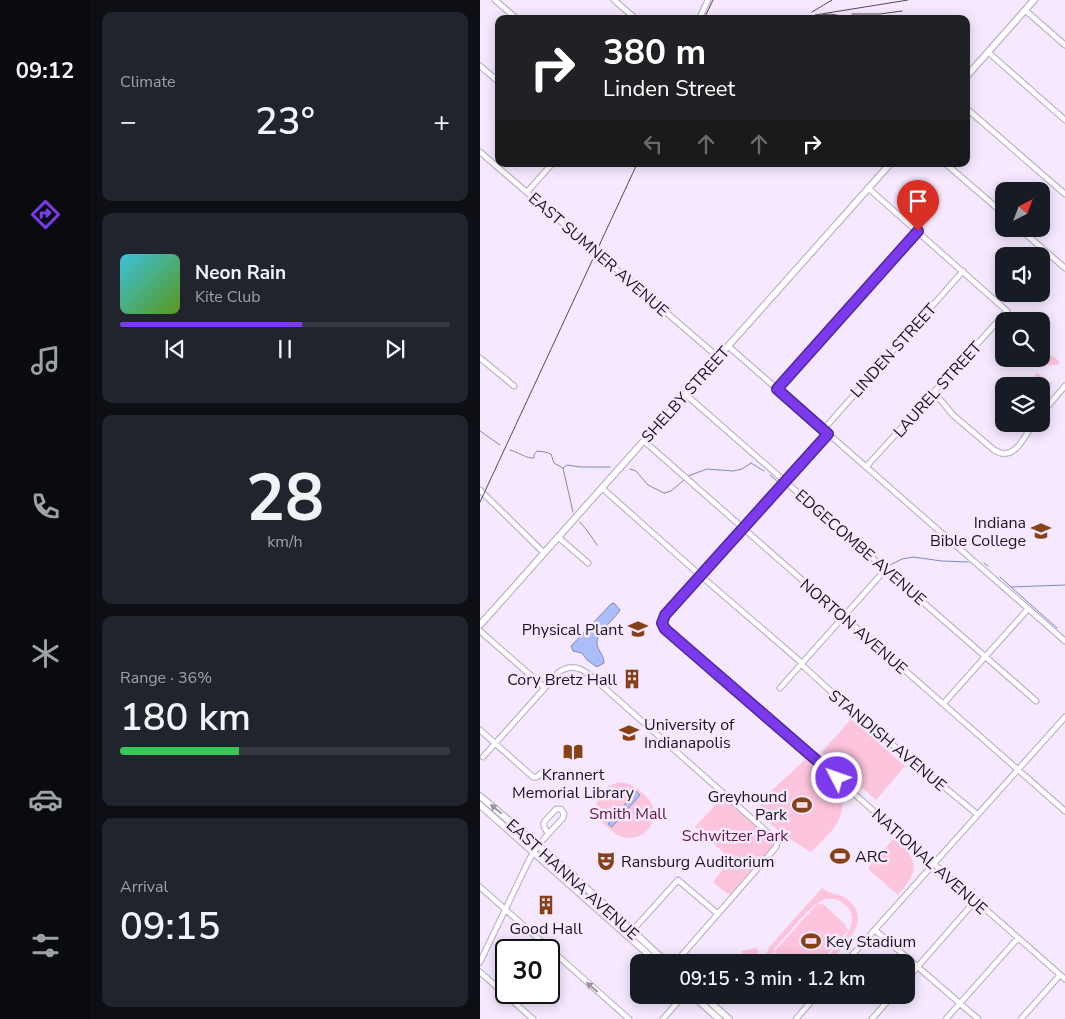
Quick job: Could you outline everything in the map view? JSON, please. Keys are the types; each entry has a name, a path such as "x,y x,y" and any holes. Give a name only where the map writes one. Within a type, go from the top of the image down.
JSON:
{"main road":[{"path":"970,72 1034,0"},
{"name":"SHELBY STREET","path":"480,625 887,167"},
{"name":"EAST HANNA AVENUE","path":"480,796 648,954"},
{"name":"EAST HANNA AVENUE","path":"480,805 536,849 657,954"},
{"path":"702,1004 719,1019"},
{"path":"712,1004 730,1019"}],"street":[{"path":"495,0 512,15"},
{"path":"614,0 631,15"},
{"path":"701,15 708,0"},
{"path":"1025,10 1065,45"},
{"path":"988,52 1065,120"},
{"path":"480,66 495,79"},
{"path":"970,111 1065,194"},
{"name":"EAST SUMNER AVENUE","path":"480,152 495,165"},
{"name":"EAST SUMNER AVENUE","path":"498,167 718,357"},
{"path":"527,192 549,167"},
{"path":"949,167 995,206"},
{"path":"868,188 963,271"},
{"path":"777,389 918,231"},
{"path":"1030,238 1065,268"},
{"name":"LAUREL STREET","path":"866,467 1007,311 963,271"},
{"name":"LINDEN STREET","path":"824,429 963,271"},
{"path":"728,346 1065,641"},
{"path":"480,358 514,386"},
{"path":"1050,404 1065,386"},
{"path":"934,392 954,416 1000,453 1006,454 1014,450 1029,432"},
{"name":"EDGECOMBE AVENUE","path":"685,394 1036,701"},
{"path":"701,576 828,434"},
{"name":"NORTON AVENUE","path":"644,441 1065,811"},
{"name":"STANDISH AVENUE","path":"602,488 802,664 860,718 977,814"},
{"path":"480,490 544,553"},
{"path":"558,537 588,563"},
{"path":"780,688 885,570"},
{"name":"NATIONAL AVENUE","path":"701,576 665,615 662,623 665,629 1065,979"},
{"path":"944,703 1028,609"},
{"path":"480,631 544,688"},
{"path":"483,757 558,673 564,669 575,667 584,670 776,841 776,848 683,954"},
{"path":"853,954 1065,717"},
{"path":"480,730 533,777 541,773"},
{"path":"480,962 536,849 563,817 563,812 560,808 555,810 544,822 544,827 548,833"},
{"path":"632,931 678,880 718,914"},
{"path":"480,887 629,1019"},
{"path":"915,970 976,901"},
{"path":"875,930 978,1019"},
{"path":"946,1019 1018,938"},
{"path":"480,972 533,1019"},
{"path":"1021,1019 1060,975"},
{"path":"663,1019 676,1004"},
{"path":"796,1019 809,1004"},
{"path":"872,1019 885,1004"}],"green space":[{"path":"1053,356 1060,362 1058,365 1050,365 1050,357"},
{"path":"1037,373 1042,377 1034,377"},
{"path":"851,719 905,766 876,800 822,752"},
{"name":"Greyhound Park","path":"806,759 842,791 843,802 842,811 836,826 811,852 766,820 760,806 771,791"},
{"name":"Smith Mall","path":"621,782 634,786 644,794 651,803 654,813 653,822 648,830 632,838 622,837 612,831 602,822 598,814 597,804 600,795 606,788"},
{"name":"Schwitzer Park","path":"726,799 771,840 774,846 731,894 726,893 713,882 731,859 695,827 720,800"},
{"path":"894,838 908,853 914,866 910,879 898,895 869,870 869,867"},
{"path":"822,888 844,897 855,907 858,915 854,932 836,954 830,954 847,934 852,918 850,910 843,903 835,899 826,899 816,904 775,948 772,954 766,954 770,946"},
{"name":"Key Stadium","path":"818,903 820,905 822,903 849,930 827,954 776,954 774,952"},
{"path":"756,948 759,951 758,954 742,954 741,951"}],"water":[{"path":"612,603 620,610 602,631 597,640 604,663 597,667 587,660 582,653 573,651 571,646"},
{"path":"636,791 640,795 612,827 608,824"}],"waterway":[{"path":"480,431 500,445"},
{"path":"510,450 531,458 534,458 537,451 551,454 554,463 563,468 567,465 610,467"},
{"path":"688,476 707,469 733,471 742,469 751,463 764,471"},
{"path":"563,468 573,512"},
{"path":"630,469 636,471 648,485 664,493 671,491 684,480"},
{"path":"770,475 779,483"},
{"path":"580,522 597,545"},
{"path":"890,565 902,559 913,557 968,562"},
{"path":"984,563 988,566"},
{"path":"1000,577 1011,587 1065,585"},
{"path":"1011,587 1057,628"}],"railway":[{"path":"706,15 713,0"},
{"path":"812,12 832,0"},
{"path":"815,15 908,0"},
{"path":"852,14 880,14 902,11"},
{"path":"821,15 836,15"},
{"path":"480,502 636,167"}],"place":[{"name":"Indiana Bible College","path":"1041,531"},
{"name":"Physical Plant","path":"638,629"},
{"name":"Cory Bretz Hall","path":"632,679"},
{"name":"University of Indianapolis","path":"629,733"},
{"name":"Krannert Memorial Library","path":"573,752"},
{"name":"Greyhound Park","path":"802,805"},
{"name":"ARC","path":"840,856"},
{"name":"Ransburg Auditorium","path":"606,861"},
{"name":"Good Hall","path":"546,905"},
{"name":"Key Stadium","path":"811,941"}],"route":[{"path":"837,778 665,629 662,623 665,615 828,434 777,389 918,231"}]}
